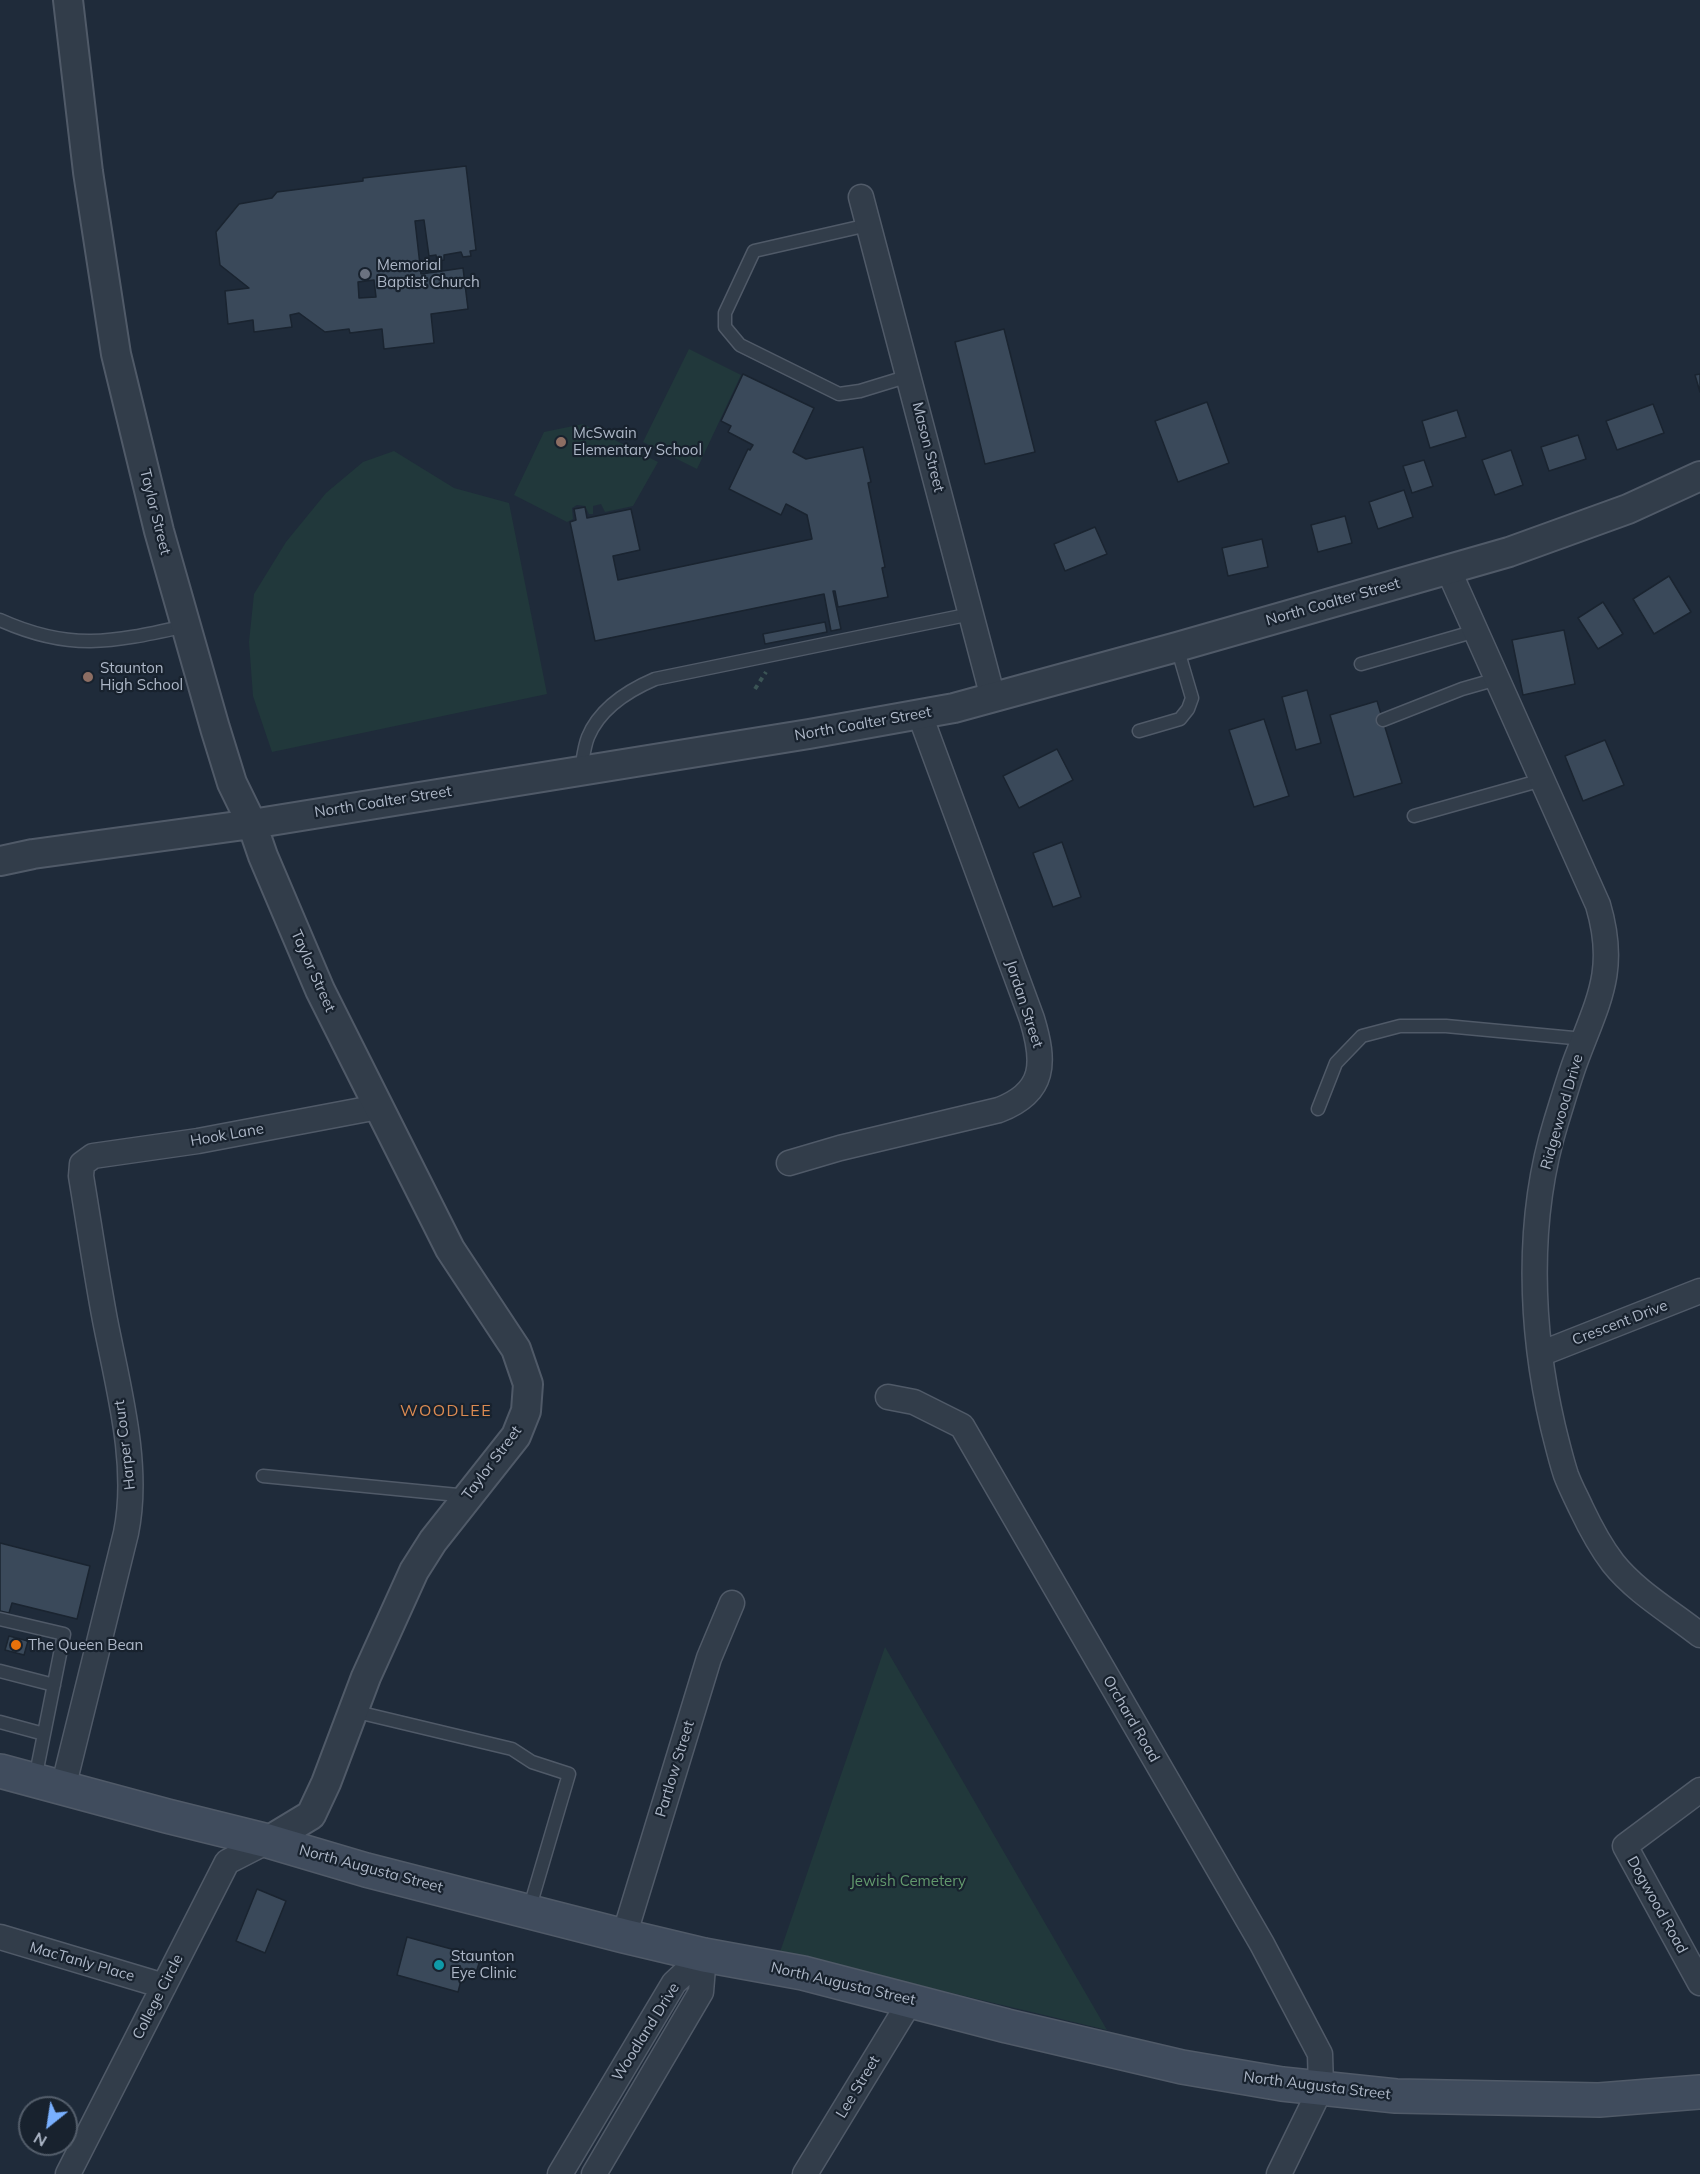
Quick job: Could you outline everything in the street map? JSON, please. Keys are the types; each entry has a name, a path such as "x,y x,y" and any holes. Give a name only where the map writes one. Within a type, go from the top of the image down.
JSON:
{"main road":[{"name":"North Augusta Street","path":"0,1771 268,1841 366,1870 624,1936 704,1955 803,1973 1007,2026 1182,2067 1282,2084 1396,2096 1545,2101 1599,2100 1700,2092"}],"street":[{"name":"Taylor Street","path":"68,0 88,172 116,354 159,531 232,783 252,824 263,856 320,990 378,1107 450,1249 516,1349 527,1377 528,1396 521,1425 503,1453 433,1540 414,1571 366,1677 326,1783 311,1815 268,1841"},
{"name":"Mason Street","path":"861,197 993,698"},
{"name":"North Coalter Street","path":"0,861 33,854 252,824 920,715 993,698 1509,552 1628,509 1700,476"},
{"name":"Ridgewood Drive","path":"1448,569 1598,905 1605,930 1607,962 1604,983 1599,1003 1570,1077 1550,1142 1539,1202 1535,1273 1540,1354 1545,1391 1566,1475 1597,1539 1612,1563 1632,1583 1700,1635"},
{"name":"Jordan Street","path":"789,1163 840,1148 999,1110 1023,1097 1038,1074 1041,1051 1032,1019 920,715"},
{"name":"Hook Lane","path":"81,1169 85,1161 93,1156 198,1141 378,1107"},
{"name":"Harper Court","path":"49,1784 126,1533 130,1506 131,1479 117,1379 97,1278 81,1169"},
{"name":"Crescent Drive","path":"1540,1354 1700,1291"},
{"name":"Orchard Road","path":"888,1397 914,1402 962,1426 1262,1944 1320,2054 1321,2088"},
{"name":"Partlow Street","path":"624,1936 709,1658 732,1603"},
{"name":"Dogwood Road","path":"1700,1790 1625,1846 1700,1983"},
{"name":"College Circle","path":"68,2174 227,1862 268,1841"},
{"name":"MacTanly Place","path":"0,1937 164,1986"},
{"name":"Woodland Drive","path":"560,2174 674,1983 704,1955"},
{"name":"Woodland Drive","path":"594,2174 701,1992 704,1955"},
{"name":"Lee Street","path":"805,2174 911,2000"},
{"path":"1279,2174 1321,2088"}],"lane":[{"path":"868,225 754,251 725,313 725,327 740,345 839,394 860,392 909,376"},
{"path":"580,770 588,738 606,711 627,692 655,679 971,614"},
{"path":"0,620 46,636 72,641 129,638 186,626"},
{"path":"1361,664 1476,631"},
{"path":"1139,731 1179,719 1188,709 1192,698 1177,647"},
{"path":"1383,720 1462,689 1497,679"},
{"path":"1414,816 1542,780"},
{"path":"1318,1109 1336,1063 1362,1036 1400,1026 1446,1026 1584,1039"},
{"path":"263,1476 468,1496"},
{"path":"0,1619 64,1634 44,1734 49,1784"},
{"path":"0,1671 54,1685"},
{"path":"353,1712 512,1749 532,1762 569,1774 528,1911"},
{"path":"0,1722 44,1734"}],"path":[{"path":"755,689 768,670"}],"green space":[{"path":"689,349 741,375 697,469 643,442"},
{"path":"583,424 658,462 633,506 605,512 601,504 593,506 593,514 589,514 585,506 577,505 572,508 573,519 567,522 514,495 544,432"},
{"path":"394,451 454,488 509,503 547,694 272,752 253,696 249,642 254,594 286,542 326,493 363,462"},
{"name":"Jewish Cemetery","path":"885,1647 1107,2030 780,1952"}],"building":[{"path":"466,166 476,250 470,251 471,256 463,257 461,252 444,255 444,260 437,261 436,255 429,256 424,220 415,221 421,274 463,268 468,309 431,314 434,343 384,349 382,329 350,333 349,329 325,332 299,313 290,315 292,327 254,332 253,320 228,324 225,291 249,288 220,265 216,232 239,204 272,198 277,192 363,181 363,178","holes":["374,280 376,297 359,298 358,282"]},
{"path":"1004,329 1035,452 985,464 955,342"},
{"path":"743,374 814,408 793,452 806,459 863,447 871,482 868,483 885,567 882,568 888,597 838,607 835,591 833,591 841,629 831,631 824,594 595,641 570,522 576,520 574,509 585,507 587,518 631,509 640,550 613,556 618,580 812,539 807,515 786,504 781,515 729,489 748,449 750,450 753,445 728,432 731,426 721,421"},
{"path":"1700,374 1700,392 1695,375"},
{"path":"1207,402 1229,463 1178,482 1155,421"},
{"path":"1653,404 1664,433 1617,450 1606,421"},
{"path":"1457,410 1466,437 1430,448 1422,421"},
{"path":"1578,435 1586,459 1549,471 1541,447"},
{"path":"1511,450 1523,485 1495,495 1482,460"},
{"path":"1424,460 1433,486 1412,493 1403,466"},
{"path":"1404,490 1413,517 1378,529 1369,502"},
{"path":"1345,516 1352,543 1318,552 1311,525"},
{"path":"1095,527 1107,554 1065,571 1054,544"},
{"path":"1262,539 1268,567 1228,576 1222,548"},
{"path":"1669,576 1691,612 1654,634 1633,599"},
{"path":"1603,602 1623,634 1598,649 1578,618"},
{"path":"825,622 827,632 765,644 763,634"},
{"path":"1564,630 1575,684 1523,695 1512,640"},
{"path":"1307,690 1321,743 1296,750 1282,697"},
{"path":"1377,701 1402,783 1354,797 1330,715"},
{"path":"1264,719 1289,796 1254,807 1229,730"},
{"path":"1605,740 1624,785 1583,801 1565,756"},
{"path":"1057,749 1073,780 1019,808 1003,776"},
{"path":"1062,842 1081,897 1053,907 1033,853"},
{"path":"0,1543 90,1566 77,1619 12,1603 9,1613 0,1611"},
{"name":"The Queen Bean","path":"9,1636 28,1641 24,1655 5,1650"},
{"path":"257,1889 286,1901 265,1953 236,1941"},
{"name":"Staunton Eye Clinic","path":"407,1937 481,1957 475,1976 463,1973 458,1992 397,1975"}],"place":[{"name":"Memorial Baptist Church","path":"365,274"},
{"name":"McSwain Elementary School","path":"561,442"},
{"name":"Staunton High School","path":"88,677"},
{"name":"The Queen Bean","path":"16,1645"},
{"name":"Staunton Eye Clinic","path":"439,1965"}],"district":[{"name":"WOODLEE","path":"446,1411"}]}
